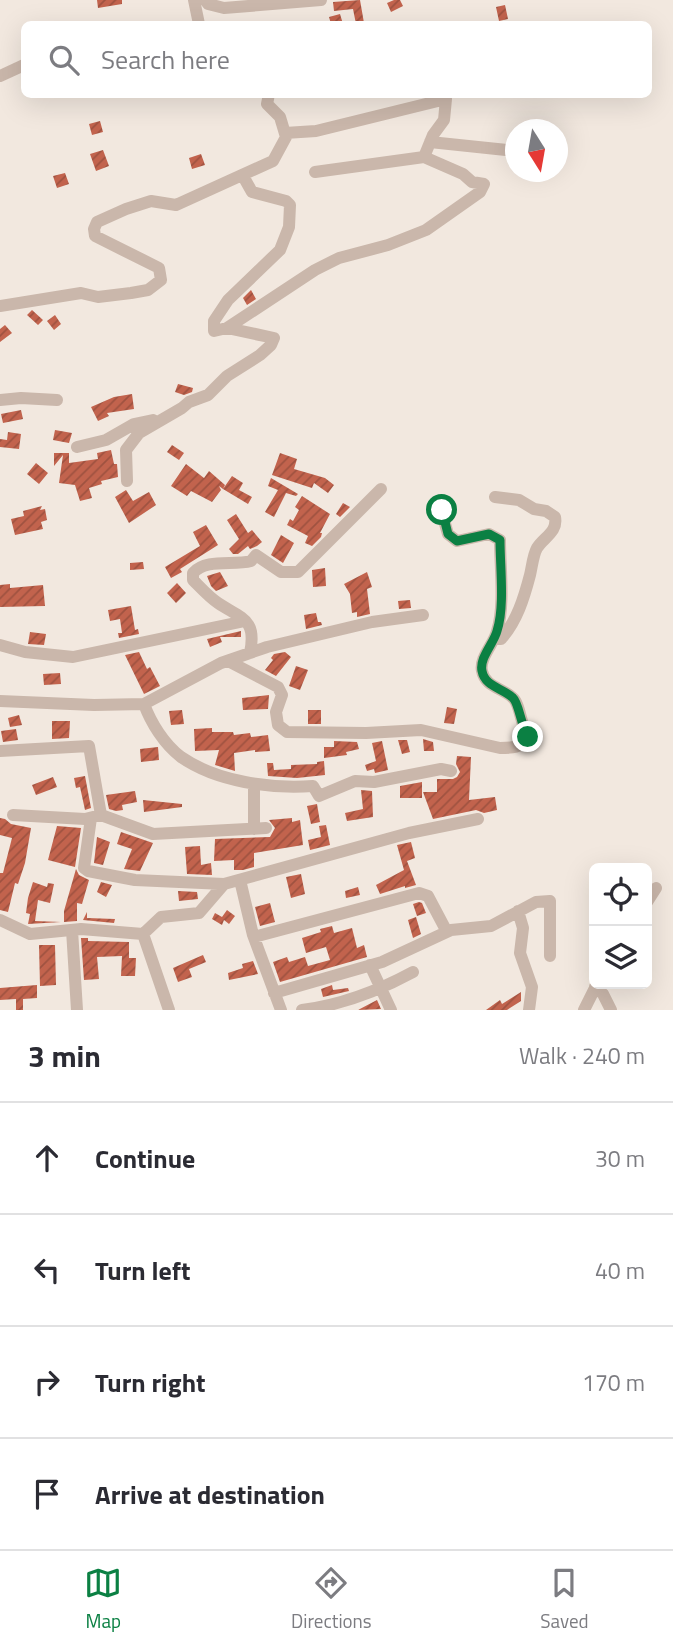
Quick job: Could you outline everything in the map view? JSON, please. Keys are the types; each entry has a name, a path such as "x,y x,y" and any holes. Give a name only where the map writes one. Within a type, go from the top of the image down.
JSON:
{"street":[{"path":"194,0 198,21"},
{"path":"205,0 208,4 225,8 321,0"},
{"path":"0,76 21,66"},
{"path":"0,306 82,293 99,297 148,290 161,280 159,268 95,236 97,222 152,201 176,205 273,161 286,137 280,117 267,104 268,98"},
{"path":"285,133 316,131 446,99 444,120 424,157"},
{"path":"430,142 505,150"},
{"path":"243,176 253,192 286,201 290,205 289,227 280,250 228,300 214,321 214,331 228,328 314,270 339,258 388,245 426,230 480,192 484,184 472,182 463,174 424,157 315,172"},
{"path":"127,481 126,450 139,433 189,402 208,395 227,376 260,355 271,345 274,338 228,328"},
{"path":"0,400 57,400"},
{"path":"77,447 106,440 134,424 161,420"},
{"path":"250,653 253,638 250,625 238,614 217,603 193,580 193,573 198,568 212,565 243,564 256,555 281,572 298,572 380,489"},
{"path":"495,497 519,500 534,509 546,511 555,517 556,523 551,534 537,548 524,598 511,627 501,639 495,639"},
{"path":"228,661 278,687 282,695 276,712 278,725 287,732 366,733 421,730 480,745 512,748 523,744 528,737 520,720 518,705 513,697 486,680 482,671 482,663 495,639 500,619 500,540 489,534 457,541 448,534 442,510"},
{"path":"0,701 144,704 228,661 250,653 372,622 423,615"},
{"path":"0,645 25,652 73,657 245,621"},
{"path":"144,704 151,722 180,756 209,770 254,784 286,788 313,786 319,796 355,782 374,782 440,769 450,771"},
{"path":"0,751 89,746 96,817 84,868 135,880 224,884 409,833 478,819"},
{"path":"13,816 96,817 119,820 153,834 260,828 254,784"},
{"path":"240,880 254,937 281,1010"},
{"path":"0,920 30,934 72,930 143,934 161,917 199,914 224,884"},
{"path":"652,894 656,888"},
{"path":"254,937 419,893 428,896 447,932"},
{"path":"274,993 370,965 447,932 491,926 536,902 550,901 550,956"},
{"path":"518,911 523,928 520,953 532,987 529,1010"},
{"path":"72,930 77,1010"},
{"path":"143,934 169,1010"},
{"path":"370,965 390,1010"},
{"path":"302,1010 345,1002 381,989 413,972"},
{"path":"584,1010 594,989"},
{"path":"599,989 611,1010"}],"building":[{"path":"97,0 122,0 122,4 98,8"},
{"path":"360,0 364,21 355,21 353,9 334,11 333,2"},
{"path":"400,0 403,6 391,12 387,3"},
{"path":"505,5 508,19 499,21 496,7"},
{"path":"340,14 342,21 330,21 329,17"},
{"path":"100,121 103,132 92,135 89,124"},
{"path":"103,150 109,166 96,171 90,154"},
{"path":"201,154 205,165 192,169 189,158"},
{"path":"65,173 69,184 57,188 53,176"},
{"path":"251,290 256,299 247,305 243,298"},
{"path":"32,310 43,320 38,325 27,315"},
{"path":"55,315 61,324 54,330 47,321"},
{"path":"5,325 12,333 0,342 0,329"},
{"path":"178,384 193,388 192,392 184,395 175,392"},
{"path":"132,394 134,409 107,413 109,416 98,421 91,407 114,397"},
{"path":"21,410 23,419 3,423 1,414"},
{"path":"55,430 72,433 69,443 53,440"},
{"path":"8,432 21,434 19,449 0,447 0,439 7,440"},
{"path":"172,445 184,453 179,460 167,452"},
{"path":"111,450 114,464 117,464 118,477 101,481 102,484 89,488 92,498 80,501 75,485 59,483 63,455 54,466 54,453 69,453 69,463 98,459 97,453"},
{"path":"280,453 297,459 294,469 325,478 334,485 328,493 314,483 312,488 272,475"},
{"path":"36,463 48,473 39,484 27,474"},
{"path":"186,464 204,478 209,471 225,485 223,489 219,486 221,490 212,502 191,491 187,496 171,486"},
{"path":"232,476 243,483 239,490 252,497 248,504 223,489"},
{"path":"271,478 298,494 296,496 286,493 274,517 265,512 278,490 268,486"},
{"path":"126,490 133,501 149,492 156,505 129,523 115,497"},
{"path":"302,496 330,514 320,533 321,537 312,546 305,543 308,536 287,525 290,519 293,521 299,510 295,507"},
{"path":"343,503 350,507 340,517 336,514"},
{"path":"42,506 40,510 45,509 47,520 41,522 43,529 15,535 11,519 24,516 23,511"},
{"path":"236,514 248,533 252,530 262,542 233,554 229,549 239,539 227,520"},
{"path":"206,525 218,545 180,569 182,572 171,578 165,567 200,546 193,532"},
{"path":"281,535 294,543 283,563 271,555"},
{"path":"143,562 144,569 130,570 130,563"},
{"path":"325,568 326,586 313,587 312,570"},
{"path":"220,572 228,586 216,591 207,576"},
{"path":"367,572 372,587 367,589 370,614 357,617 357,612 352,613 350,594 344,584"},
{"path":"177,583 186,593 176,603 167,593"},
{"path":"10,584 10,588 43,585 45,606 0,607 0,585"},
{"path":"410,600 411,608 399,609 398,601"},
{"path":"131,606 135,630 138,629 139,634 119,638 118,633 122,633 120,619 110,621 108,610"},
{"path":"316,613 318,622 322,625 306,629 304,615"},
{"path":"241,631 241,637 220,637 222,642 210,647 207,639"},
{"path":"30,632 46,634 44,645 28,644"},
{"path":"139,652 147,669 150,667 160,686 144,694 125,655"},
{"path":"285,652 291,657 276,676 265,670 274,654"},
{"path":"296,666 308,670 300,690 289,686"},
{"path":"60,673 61,684 44,685 43,674"},
{"path":"269,695 268,709 243,710 242,698"},
{"path":"447,707 457,709 454,724 444,723"},
{"path":"182,710 184,724 171,725 169,711"},
{"path":"308,710 321,710 321,724 308,724"},
{"path":"19,715 22,725 10,727 8,718"},
{"path":"52,721 70,721 69,738 52,739"},
{"path":"212,728 212,732 233,732 234,735 268,735 270,751 234,753 235,771 215,765 219,750 195,751 194,729"},
{"path":"16,729 18,740 3,742 1,731"},
{"path":"423,739 433,742 434,751 424,751"},
{"path":"398,740 407,740 410,752 402,754"},
{"path":"334,741 357,742 359,749 346,752 347,755 324,758 324,747 334,747"},
{"path":"382,741 388,770 375,773 374,769 367,771 365,765 376,761 372,743"},
{"path":"158,747 159,760 141,762 140,749"},
{"path":"457,756 471,757 469,800 495,797 497,810 484,813 476,810 433,819 423,792 437,792 437,779 457,777 460,772 456,764"},
{"path":"324,761 325,775 297,778 268,776 267,763 273,763 274,770"},
{"path":"85,776 91,808 85,810 80,787 76,788 74,778"},
{"path":"53,777 57,787 36,795 32,785"},
{"path":"422,782 422,798 400,798 400,786"},
{"path":"361,790 372,791 373,817 347,821 345,813 363,809"},
{"path":"135,791 137,802 122,805 123,810 109,809 106,795"},
{"path":"143,800 182,804 182,807 144,812"},
{"path":"317,804 320,822 311,824 307,806"},
{"path":"0,818 11,824 31,828 25,863 18,884 15,883 8,912 0,910 0,873 3,873 12,838 0,835"},
{"path":"292,818 292,822 300,820 303,845 254,853 254,867 243,870 234,870 234,860 214,861 215,839 270,837 275,828 269,820"},
{"path":"326,825 330,845 310,850 308,840 321,837 319,826"},
{"path":"57,826 81,828 75,867 48,860"},
{"path":"121,832 153,843 140,871 124,869 132,849 117,844"},
{"path":"97,837 110,842 103,865 94,863"},
{"path":"411,842 415,858 407,861 416,885 380,894 376,885 404,870 397,845"},
{"path":"200,846 201,865 211,863 212,875 187,874 185,847"},
{"path":"76,869 79,875 89,880 82,904 77,903 77,921 64,922 64,911"},
{"path":"301,874 305,894 291,898 286,877"},
{"path":"33,882 47,887 48,883 54,884 50,903 38,900 35,921 61,922 28,924 30,914 26,913"},
{"path":"101,882 112,885 106,897 97,892"},
{"path":"358,887 360,895 346,898 345,891"},
{"path":"178,891 197,892 198,899 179,901"},
{"path":"419,902 426,913 417,916 413,904"},
{"path":"270,903 275,922 260,926 255,907"},
{"path":"227,910 235,916 229,924 224,920 222,925 212,919 215,913 222,917"},
{"path":"87,912 87,918 115,919 114,923 83,920"},
{"path":"416,917 421,934 413,938 408,920"},
{"path":"332,926 334,933 352,928 357,948 364,945 367,957 280,982 273,962 287,957 289,962 305,957 308,966 330,960 326,947 306,953 302,938"},
{"path":"81,938 88,938 88,941 129,942 129,958 136,958 135,976 121,976 122,956 97,957 99,979 84,980"},
{"path":"39,945 55,945 56,985 40,986"},
{"path":"203,955 206,962 189,969 192,977 178,982 173,968"},
{"path":"253,961 258,974 229,980 228,973"},
{"path":"37,985 37,998 23,999 23,1010 16,1010 16,999 0,1000 0,988"},
{"path":"332,985 333,990 348,988 349,991 323,997 321,989"},
{"path":"521,992 521,1001 507,1010 486,1010 500,1000 502,1004"},
{"path":"377,1000 381,1009 358,1010"}],"route":[{"path":"442,510 448,534 457,541 489,534 500,540 500,619 494,640 482,663 482,671 486,680 513,697 528,737"}]}
